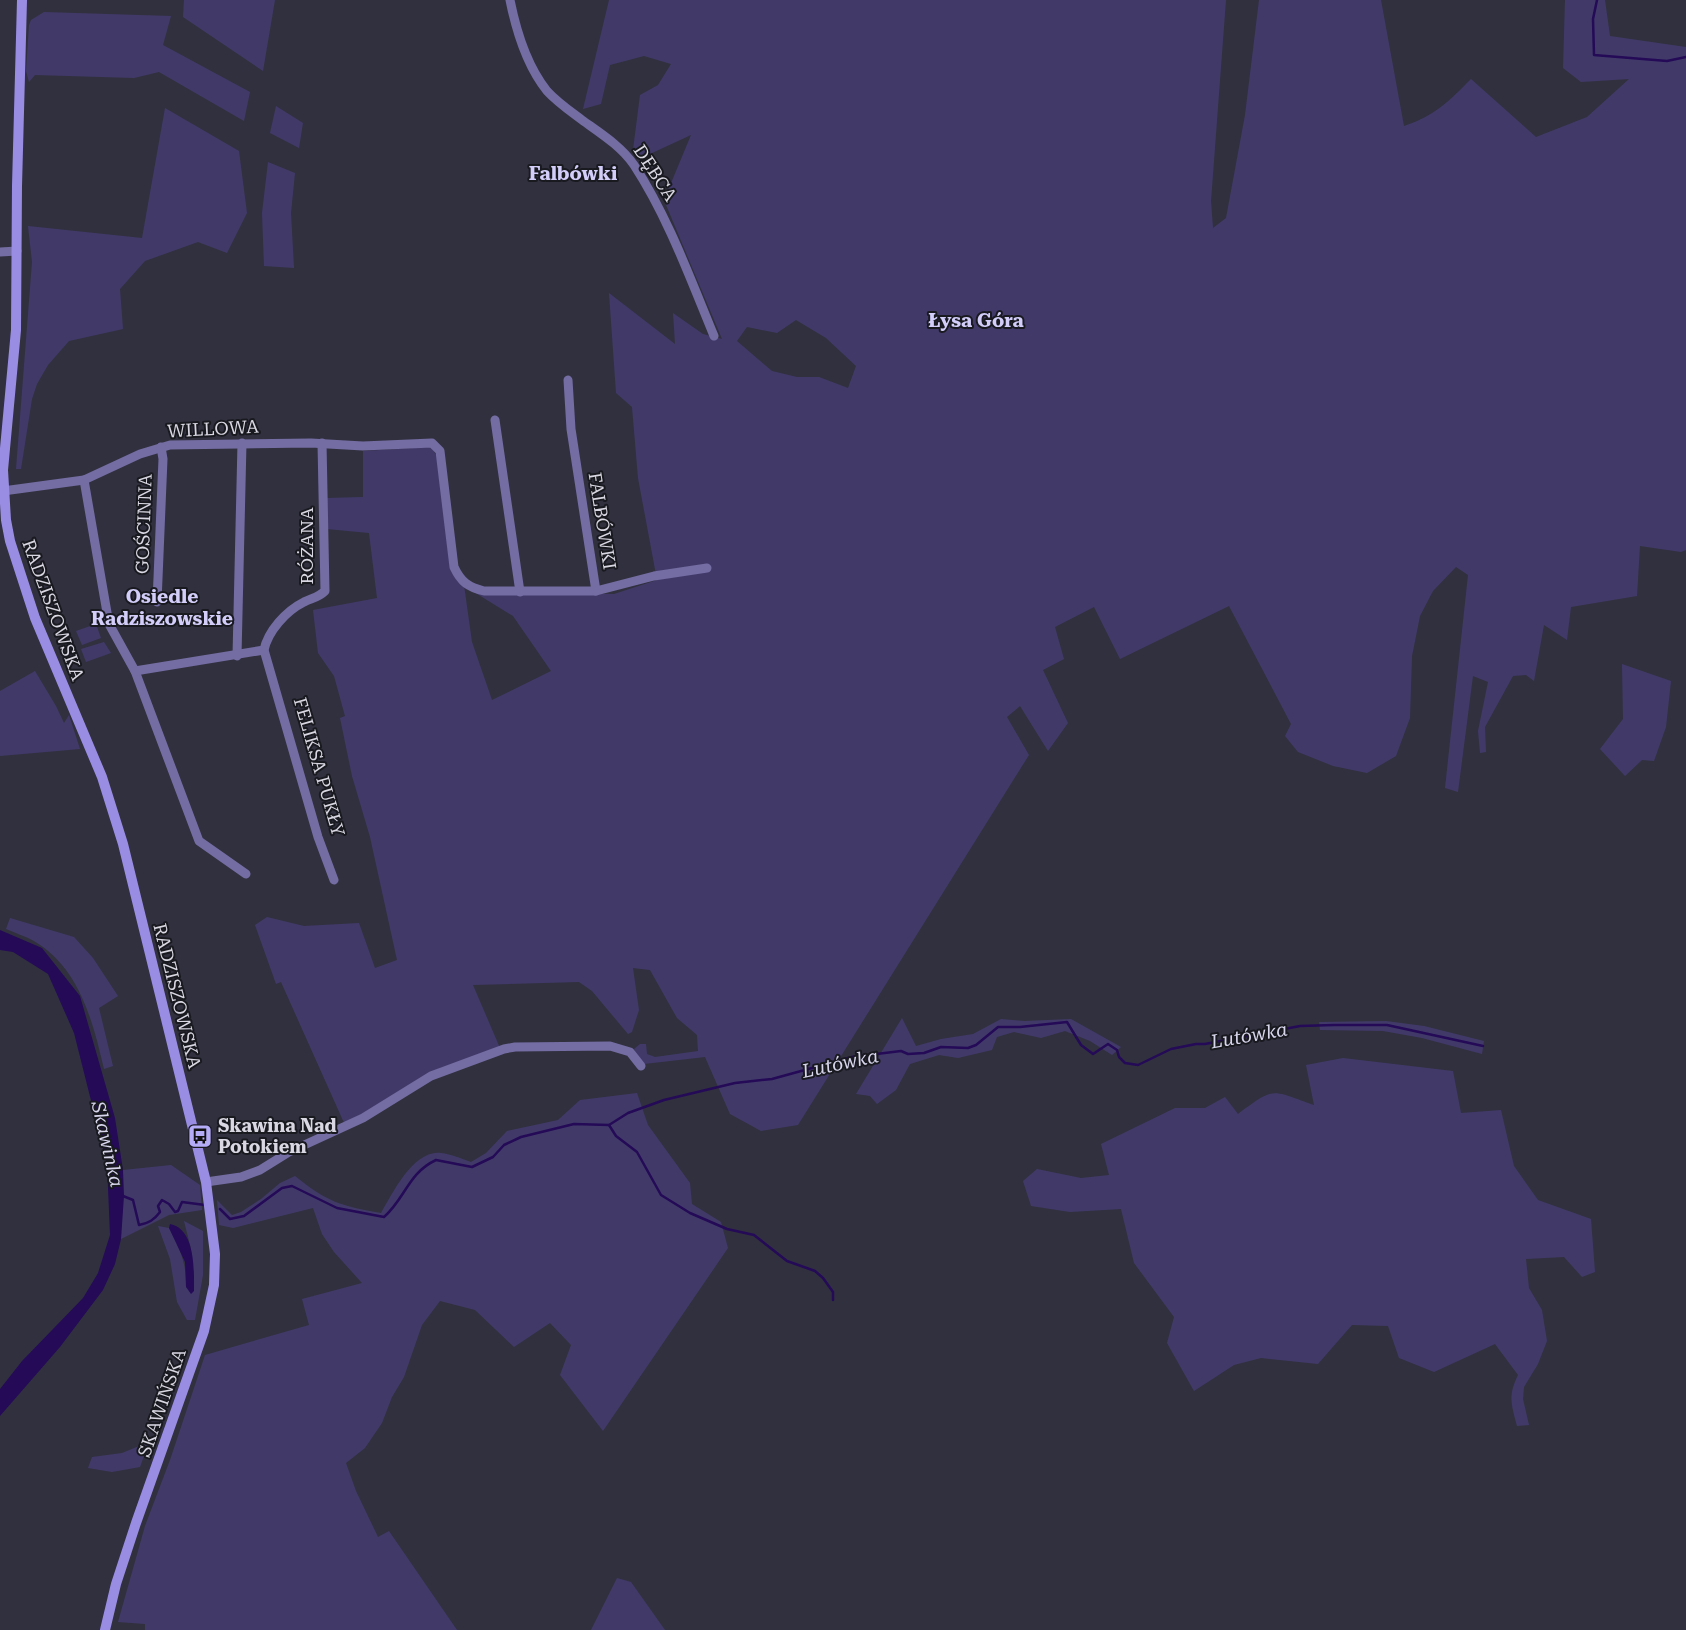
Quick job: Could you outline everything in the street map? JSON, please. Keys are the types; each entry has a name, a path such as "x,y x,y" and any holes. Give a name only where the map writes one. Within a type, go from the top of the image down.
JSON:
{"street":[{"name":"RADZISZOWSKA","path":"22,0 15,350 7,422 3,491 10,541 35,618 102,777 124,844 206,1182"},
{"name":"DĘBCA","path":"510,0 515,23 528,57 547,90 610,140 633,164 668,226 714,336"},
{"path":"0,252 17,251"},
{"name":"FALBÓWKI","path":"432,442 440,451 454,567 460,580 471,588 484,591 596,591 571,429 568,380"},
{"path":"495,420 520,592"},
{"name":"WILLOWA","path":"3,491 84,480 140,454 170,445 322,443 363,446 432,442"},
{"path":"237,656 242,443"},
{"name":"RÓŻANA","path":"264,650 266,641 277,625 297,606 325,591 322,443"},
{"name":"GOŚCINNA","path":"157,602 163,459 161,447"},
{"path":"84,480 109,624 135,671 199,841 246,874"},
{"path":"596,591 654,576 707,568"},
{"path":"135,671 237,656 264,650"},
{"name":"FELIKSA PUKŁY","path":"264,650 318,837 334,880"},
{"path":"206,1182 241,1177 260,1170 289,1152 363,1118 431,1076 515,1047 610,1046 630,1052 640,1066"},
{"name":"SKAWIŃSKA","path":"105,1630 116,1584 136,1522 208,1317 214,1285 215,1254 214,1229 206,1182"}],"shaded area":[{"path":"184,0 275,0 263,71 183,17"},
{"path":"609,0 1226,0 1211,201 1213,228 1226,218 1245,115 1259,0 1381,0 1404,126 1433,113 1471,79 1536,137 1587,117 1629,79 1581,82 1563,68 1565,0 1605,0 1610,36 1686,47 1686,550 1681,552 1640,546 1637,596 1571,607 1567,640 1544,625 1534,681 1526,675 1513,676 1485,727 1486,752 1480,753 1478,731 1488,682 1473,676 1458,792 1445,788 1468,575 1456,567 1433,591 1420,616 1412,656 1410,718 1396,756 1367,773 1333,766 1298,752 1285,736 1291,724 1229,606 1120,659 1094,607 1055,627 1064,659 1043,670 1068,723 1048,751 1020,706 1007,717 1029,755 798,1125 761,1131 730,1114 705,1057 644,1064 636,1055 634,1049 640,1044 646,1044 647,1054 655,1057 698,1051 697,1035 677,1018 650,970 633,968 639,1010 632,1032 628,1034 592,991 579,982 473,985 500,1048 440,1068 345,1125 281,982 276,984 255,925 267,917 304,926 359,923 375,968 397,960 370,837 352,776 340,718 345,716 334,676 318,653 313,610 377,598 369,533 327,529 327,498 363,497 363,451 431,447 438,458 449,543 464,585 472,642 492,700 551,671 513,616 474,592 614,594 657,580 638,478 632,407 616,393 609,293 675,344 673,313 703,334 722,339 664,200 691,135 639,159 633,150 640,95 658,85 671,64 644,56 610,65 601,104 583,109","holes":["796,320 826,338 856,366 848,388 819,377 797,377 772,371 737,341 747,327 777,333"]},
{"path":"44,12 171,16 163,45 250,92 244,121 159,72 134,78 35,75 29,82 26,71 29,25 31,20"},
{"path":"276,106 303,123 299,148 270,133"},
{"path":"165,108 239,151 247,213 227,253 198,242 145,261 120,289 123,329 69,341 48,365 37,384 32,399 21,469 16,469 32,262 28,226 142,238"},
{"path":"268,162 295,173 291,213 294,268 264,266 262,213"},
{"path":"96,624 101,638 82,645 76,631"},
{"path":"104,642 111,653 86,662 81,649"},
{"path":"1622,664 1671,681 1666,727 1654,761 1642,760 1625,776 1600,749 1623,719"},
{"path":"35,671 64,723 69,715 80,749 0,756 0,691"},
{"path":"10,918 74,937 93,958 118,996 99,1008 113,1066 104,1069 89,1015 73,981 63,966 50,952 34,941 6,929"},
{"path":"902,1018 916,1046 941,1039 973,1034 1001,1019 1024,1021 1071,1019 1121,1047 1112,1055 1090,1041 1065,1031 1041,1038 1014,1032 997,1037 992,1050 958,1058 939,1055 910,1064 896,1090 877,1104 870,1096 856,1094"},
{"path":"1386,1021 1424,1026 1484,1041 1482,1054 1422,1038 1383,1031 1320,1030 1319,1022"},
{"path":"1343,1058 1453,1071 1461,1113 1501,1110 1514,1166 1538,1200 1591,1219 1595,1272 1582,1277 1564,1257 1526,1259 1529,1288 1542,1310 1547,1341 1538,1364 1524,1387 1523,1399 1529,1425 1517,1426 1513,1411 1512,1394 1518,1375 1495,1344 1434,1372 1399,1358 1388,1326 1352,1325 1318,1364 1261,1358 1234,1365 1194,1391 1167,1343 1174,1317 1134,1263 1121,1209 1070,1212 1031,1206 1023,1181 1037,1169 1081,1178 1109,1175 1101,1144 1175,1108 1205,1108 1225,1097 1238,1114 1260,1099 1274,1093 1314,1105 1306,1065"},
{"path":"637,1093 648,1125 690,1183 692,1204 721,1222 728,1248 603,1431 560,1375 571,1345 550,1323 514,1347 475,1310 440,1301 422,1325 404,1377 392,1397 382,1423 365,1448 346,1463 356,1491 378,1537 389,1531 457,1630 145,1630 145,1624 118,1622 145,1526 170,1460 205,1355 309,1325 302,1299 362,1283 334,1252 322,1234 313,1208 233,1228 219,1225 217,1200 232,1215 241,1212 261,1199 280,1183 295,1176 316,1192 335,1202 381,1213 405,1174 422,1158 431,1154 441,1153 453,1155 471,1162 486,1153 507,1131 558,1120 580,1100"},
{"path":"171,1165 200,1185 202,1210 169,1215 121,1239 123,1170"},
{"path":"184,1221 203,1231 203,1275 195,1320 187,1320 177,1302 170,1259 158,1226 169,1228 182,1257 186,1287 194,1291 191,1249"},
{"path":"149,1442 140,1467 112,1472 88,1468 92,1457 122,1453"},
{"path":"617,1578 631,1582 665,1630 591,1630"}],"water":[{"name":"Skawinka","path":"0,930 42,948 80,996 115,1118 123,1170 124,1196 121,1239 115,1264 103,1290 60,1347 0,1416 0,1389 22,1361 83,1298 98,1273 110,1235 107,1164 74,1033 48,974 13,952 0,950"},
{"path":"170,1224 185,1234 192,1252 194,1291 191,1294 186,1287 185,1262 169,1228"}],"waterway":[{"path":"1597,0 1593,19 1594,55 1667,61 1686,57"},
{"name":"Lutówka","path":"220,1209 230,1219 244,1216 282,1188 292,1186 337,1208 384,1217 419,1172 436,1160 472,1167 493,1157 504,1145 521,1137 574,1124 609,1125 628,1113 664,1100 735,1083 772,1079 852,1057 901,1051 908,1054 924,1053 941,1047 968,1048 976,1045 998,1027 1020,1027 1067,1022 1081,1045 1093,1054 1108,1044 1117,1050 1119,1057 1125,1063 1138,1065 1171,1049 1300,1026 1387,1025 1483,1046"},
{"path":"609,1125 616,1136 637,1152 661,1195 690,1213 727,1229 754,1235 787,1261 815,1271 823,1278 833,1292 833,1300"},
{"name":"Lutówka","path":"123,1196 133,1200 139,1225 151,1221 158,1215 160,1212 158,1206 162,1200 169,1204 175,1212 178,1211 182,1202 205,1205"}],"place":[{"name":"Skawina Nad Potokiem","path":"200,1136"}],"district":[{"name":"Falbówki","path":"573,173"},
{"name":"Łysa Góra","path":"976,320"},
{"name":"Osiedle Radziszowskie","path":"162,607"}]}
